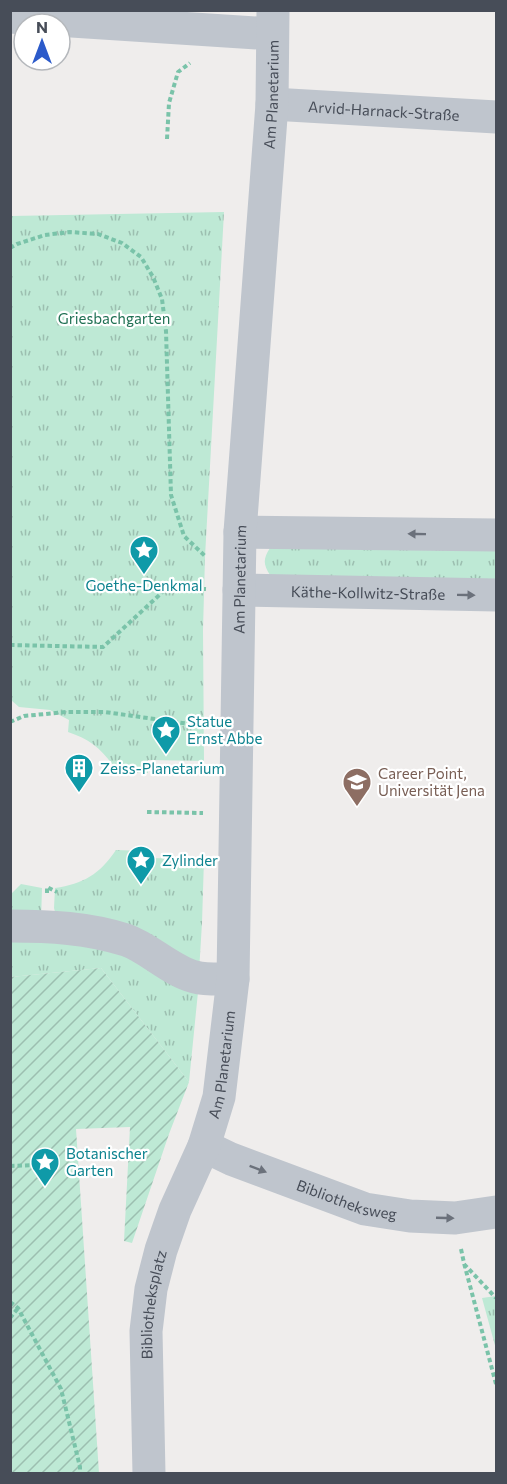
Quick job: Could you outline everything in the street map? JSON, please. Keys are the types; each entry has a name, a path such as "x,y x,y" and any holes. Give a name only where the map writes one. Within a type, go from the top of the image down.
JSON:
{"street":[{"path":"10,17 273,22"},
{"name":"Am Planetarium","path":"204,1146 219,1096 233,979 240,560 272,104 273,22"},
{"name":"Arvid-Harnack-Straße","path":"272,104 496,117"},
{"path":"240,560 496,535"},
{"name":"Käthe-Kollwitz-Straße","path":"240,560 496,595"},
{"path":"10,926 47,926 89,930 128,941 171,966 196,977 233,979"},
{"name":"Bibliotheksweg","path":"204,1146 231,1159 365,1209 410,1216 455,1218 496,1212"},
{"name":"Bibliotheksplatz","path":"149,1473 146,1331 151,1289 175,1210 204,1146"}],"path":[{"path":"167,139 168,103 178,72 196,58"},
{"path":"10,248 45,235 69,232 98,234 122,243 141,257 162,299 166,331 171,495 184,536 205,557 240,560"},
{"path":"10,645 103,646 168,587"},
{"path":"10,722 24,716 66,712 105,712 237,731"},
{"path":"147,812 210,813"},
{"path":"10,1166 38,1165"},
{"path":"460,1240 496,1384"},
{"path":"464,1263 496,1298"},
{"path":"10,1302 18,1308 61,1389 80,1473"},
{"path":"10,1318 18,1308"}],"green space":[{"name":"Griesbachgarten","path":"224,212 205,557 204,761 148,760 148,773 118,773 97,747 68,732 69,720 50,710 19,707 11,700 11,216"},
{"path":"496,544 496,585 270,575 265,562 270,548"},
{"path":"116,850 146,851 146,858 204,859 199,972 56,916 55,888 82,881 97,872"},
{"path":"21,884 42,888 41,921 11,921 11,894"},
{"path":"10,936 96,938 198,992 189,1082 101,968 11,977"},
{"name":"Botanischer Garten","path":"101,968 189,1082 132,1243 124,1241 130,1127 76,1129 99,1473 11,1473 11,977"},
{"path":"496,1296 496,1349 482,1298"}],"place":[{"name":"Goethe-Denkmal","path":"144,576"},
{"name":"Statue Ernst Abbe","path":"166,756"},
{"name":"Zeiss-Planetarium","path":"79,794"},
{"name":"Career Point, Universität Jena","path":"357,808"},
{"name":"Zylinder","path":"141,886"},
{"name":"Botanischer Garten","path":"45,1188"}]}
